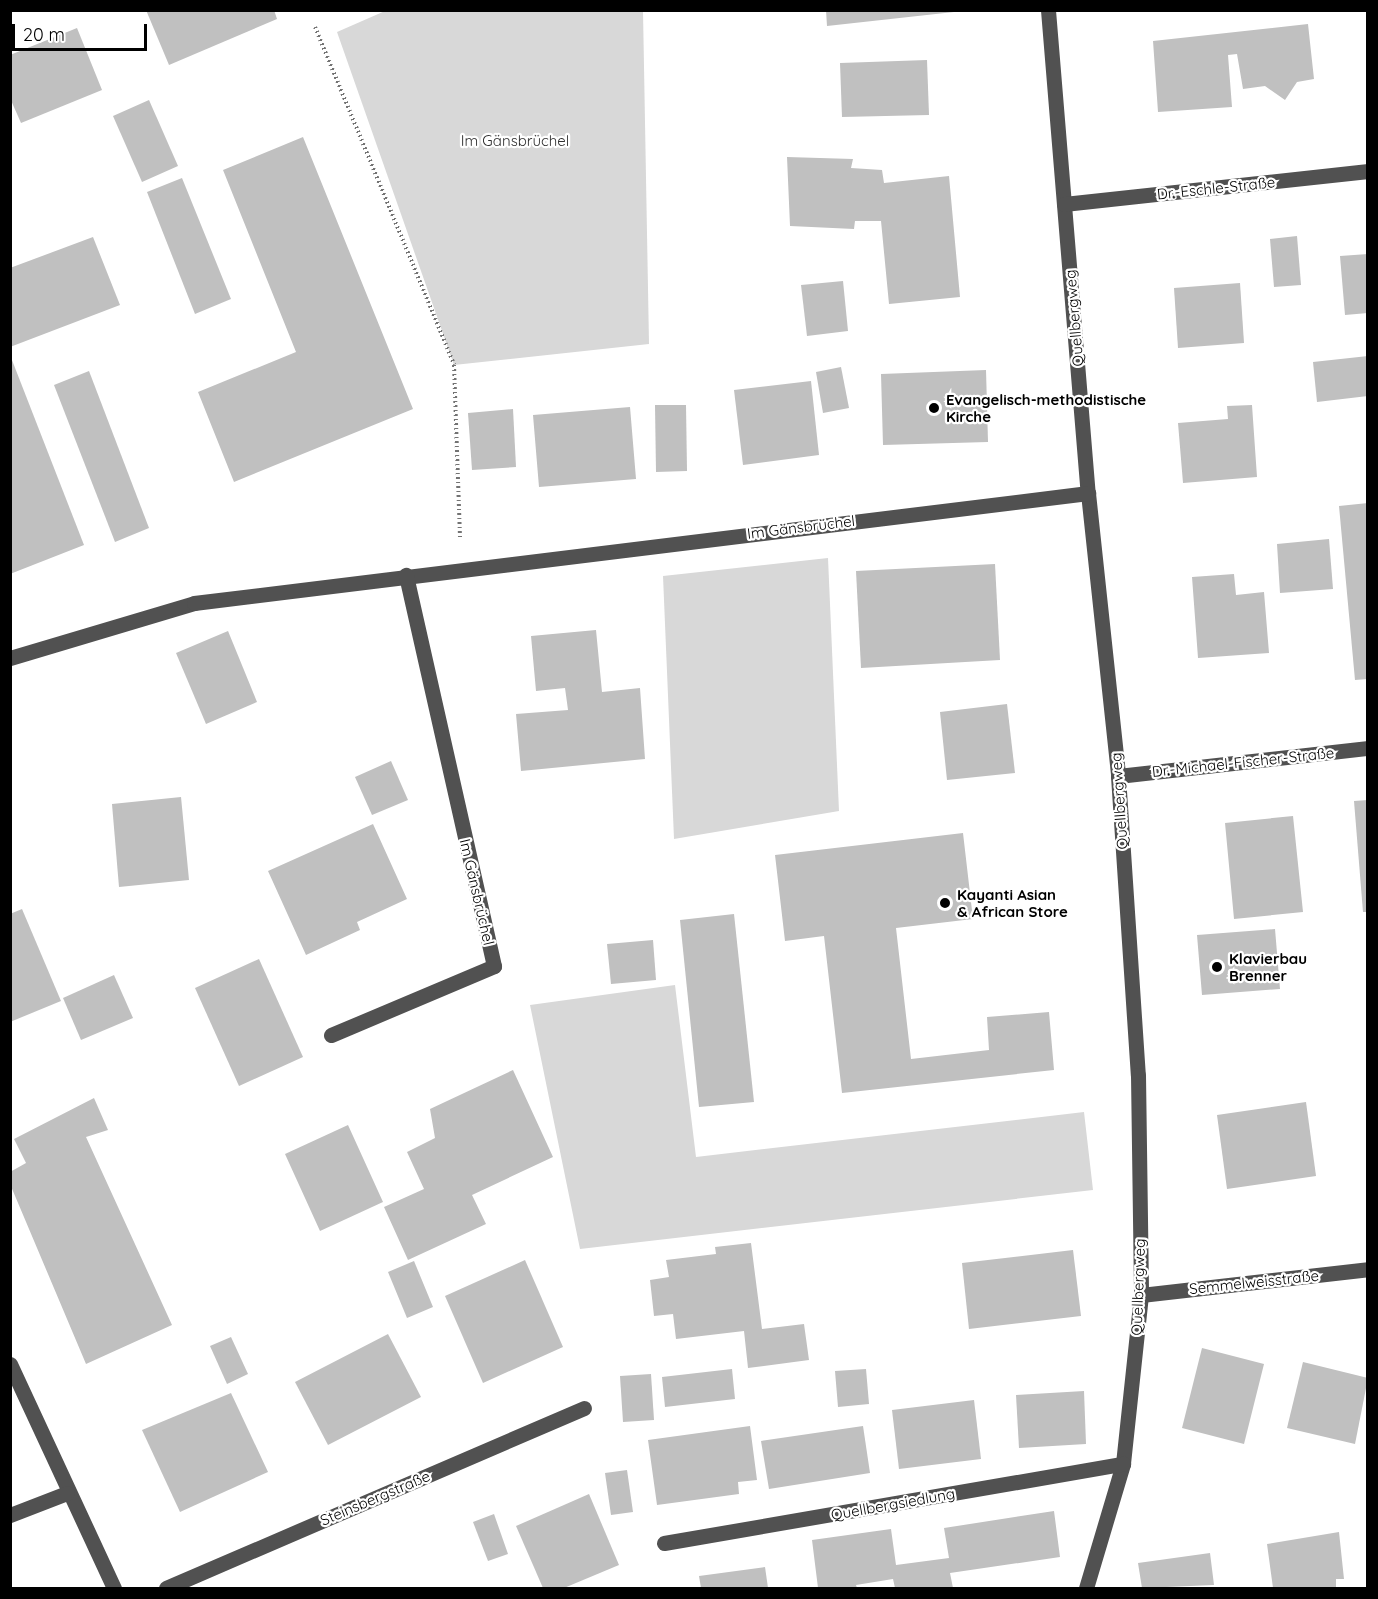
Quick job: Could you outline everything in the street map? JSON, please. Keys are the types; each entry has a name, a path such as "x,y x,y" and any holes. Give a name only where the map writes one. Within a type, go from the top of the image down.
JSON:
{"street":[{"name":"Quellbergweg","path":"1048,10 1088,493 1118,776 1138,1075 1141,1295 1123,1464 1086,1588"},
{"name":"Dr.-Eschle-Straße","path":"1064,204 1368,171"},
{"name":"Im Gänsbrüchel","path":"10,658 194,603 460,568 1088,493"},
{"name":"Im Gänsbrüchel","path":"331,1035 494,966 406,576"},
{"name":"Dr.-Michael-Fischer-Straße","path":"1118,776 1368,748"},
{"name":"Semmelweisstraße","path":"1141,1295 1368,1269"},
{"path":"10,1364 67,1493 114,1588"},
{"name":"Steinsbergstraße","path":"166,1588 584,1408"},
{"name":"Quellbergsiedlung","path":"664,1543 1123,1464"},
{"path":"10,1515 67,1493"}],"path":[{"path":"315,27 454,365 460,568"}],"green space":[{"name":"Im Gänsbrüchel","path":"385,11 643,11 649,344 454,365 337,32"},
{"path":"828,558 839,811 674,839 663,576"},
{"path":"675,985 696,1157 1084,1112 1093,1190 580,1249 530,1005"}],"building":[{"path":"146,10 274,10 277,19 169,65"},
{"path":"826,10 954,10 954,12 827,26"},
{"path":"1308,24 1314,79 1297,82 1285,100 1265,86 1243,89 1237,54 1228,55 1232,107 1158,112 1153,41"},
{"path":"77,28 102,90 21,123 10,98 10,55"},
{"path":"927,60 929,115 842,117 840,63"},
{"path":"149,100 178,166 142,182 113,116"},
{"path":"303,137 413,409 234,482 198,392 296,352 223,170"},
{"path":"787,157 853,159 851,168 882,170 884,183 949,176 960,297 889,304 881,221 855,221 854,229 790,226"},
{"path":"182,178 231,299 195,314 147,192"},
{"path":"1297,236 1301,285 1274,287 1270,239"},
{"path":"93,237 120,305 10,347 10,268"},
{"path":"1368,254 1368,313 1345,315 1340,256"},
{"path":"843,281 848,331 807,336 801,285"},
{"path":"1240,283 1244,343 1178,348 1174,288"},
{"path":"10,355 84,545 10,574"},
{"path":"1368,356 1368,396 1317,402 1313,362"},
{"path":"841,367 849,408 823,413 816,372"},
{"name":"Evangelisch-methodistische Kirche","path":"986,370 988,442 883,445 881,374"},
{"path":"89,371 149,528 115,542 54,385"},
{"path":"811,381 819,455 743,465 734,390"},
{"path":"655,405 686,405 687,471 656,472"},
{"path":"1252,405 1257,477 1183,483 1178,423 1228,419 1227,406"},
{"path":"630,407 636,479 539,487 533,415"},
{"path":"513,409 516,467 472,470 468,413"},
{"path":"1368,503 1368,679 1355,680 1339,506"},
{"path":"1329,539 1333,589 1280,593 1277,544"},
{"path":"995,564 1000,660 861,668 856,571"},
{"path":"1234,574 1236,595 1264,592 1269,653 1198,658 1192,577"},
{"path":"596,630 602,692 640,688 645,759 521,771 516,714 568,710 565,688 536,691 531,636"},
{"path":"228,631 257,702 206,724 176,653"},
{"path":"1007,704 1015,773 947,780 940,712"},
{"path":"391,761 408,800 372,815 355,777"},
{"path":"181,797 189,880 119,887 112,804"},
{"path":"1368,800 1368,912 1363,912 1354,801"},
{"path":"1293,816 1303,912 1234,919 1225,823"},
{"path":"373,824 407,899 357,922 360,930 306,955 268,871"},
{"path":"963,833 973,919 896,928 911,1059 989,1050 987,1017 1049,1012 1054,1070 842,1093 824,936 785,941 775,855"},
{"path":"22,909 61,1001 10,1022 10,914"},
{"path":"734,914 754,1102 699,1107 680,920"},
{"path":"1275,929 1280,989 1202,995 1197,935"},
{"path":"653,940 656,980 611,984 607,944"},
{"path":"259,959 303,1057 239,1086 195,988"},
{"path":"114,975 133,1018 81,1040 63,998"},
{"path":"513,1070 553,1157 472,1195 486,1224 408,1260 384,1207 424,1189 407,1152 435,1138 430,1109"},
{"path":"94,1098 108,1130 86,1137 172,1325 86,1364 10,1184 10,1172 26,1163 14,1139"},
{"path":"1306,1102 1316,1176 1227,1189 1217,1115"},
{"path":"348,1125 383,1202 320,1231 285,1154"},
{"path":"751,1243 762,1329 804,1324 809,1360 748,1368 744,1331 676,1339 673,1314 654,1316 650,1280 669,1277 666,1260 716,1254 715,1247"},
{"path":"1073,1250 1081,1316 969,1329 962,1263"},
{"path":"525,1260 563,1347 483,1383 445,1296"},
{"path":"414,1261 433,1307 407,1318 388,1272"},
{"path":"388,1334 421,1397 328,1445 295,1382"},
{"path":"231,1337 248,1374 227,1384 210,1346"},
{"path":"1202,1348 1264,1364 1244,1444 1182,1428"},
{"path":"1303,1362 1368,1378 1355,1444 1287,1428"},
{"path":"732,1369 735,1399 665,1407 662,1377"},
{"path":"866,1369 869,1404 838,1407 835,1371"},
{"path":"651,1374 654,1420 623,1422 620,1376"},
{"path":"1084,1391 1086,1444 1019,1448 1016,1395"},
{"path":"231,1393 268,1472 180,1512 142,1430"},
{"path":"974,1400 981,1459 899,1469 892,1410"},
{"path":"750,1426 757,1480 738,1482 739,1494 657,1505 648,1440"},
{"path":"863,1426 870,1473 769,1489 761,1441"},
{"path":"627,1470 633,1512 611,1515 605,1473"},
{"path":"589,1494 619,1565 564,1588 543,1588 516,1526"},
{"path":"1054,1511 1060,1557 950,1573 953,1588 895,1588 893,1579 856,1585 857,1588 818,1588 812,1540 891,1529 896,1565 949,1558 944,1528"},
{"path":"494,1514 508,1554 488,1561 473,1522"},
{"path":"1339,1532 1344,1579 1336,1579 1336,1588 1273,1588 1267,1544"},
{"path":"1210,1553 1214,1585 1142,1588 1138,1563"},
{"path":"765,1567 768,1588 701,1588 699,1576"}],"place":[{"name":"Evangelisch-methodistische Kirche","path":"934,408"},
{"name":"Kayanti Asian & African Store","path":"945,903"},
{"name":"Klavierbau Brenner","path":"1217,967"}]}
